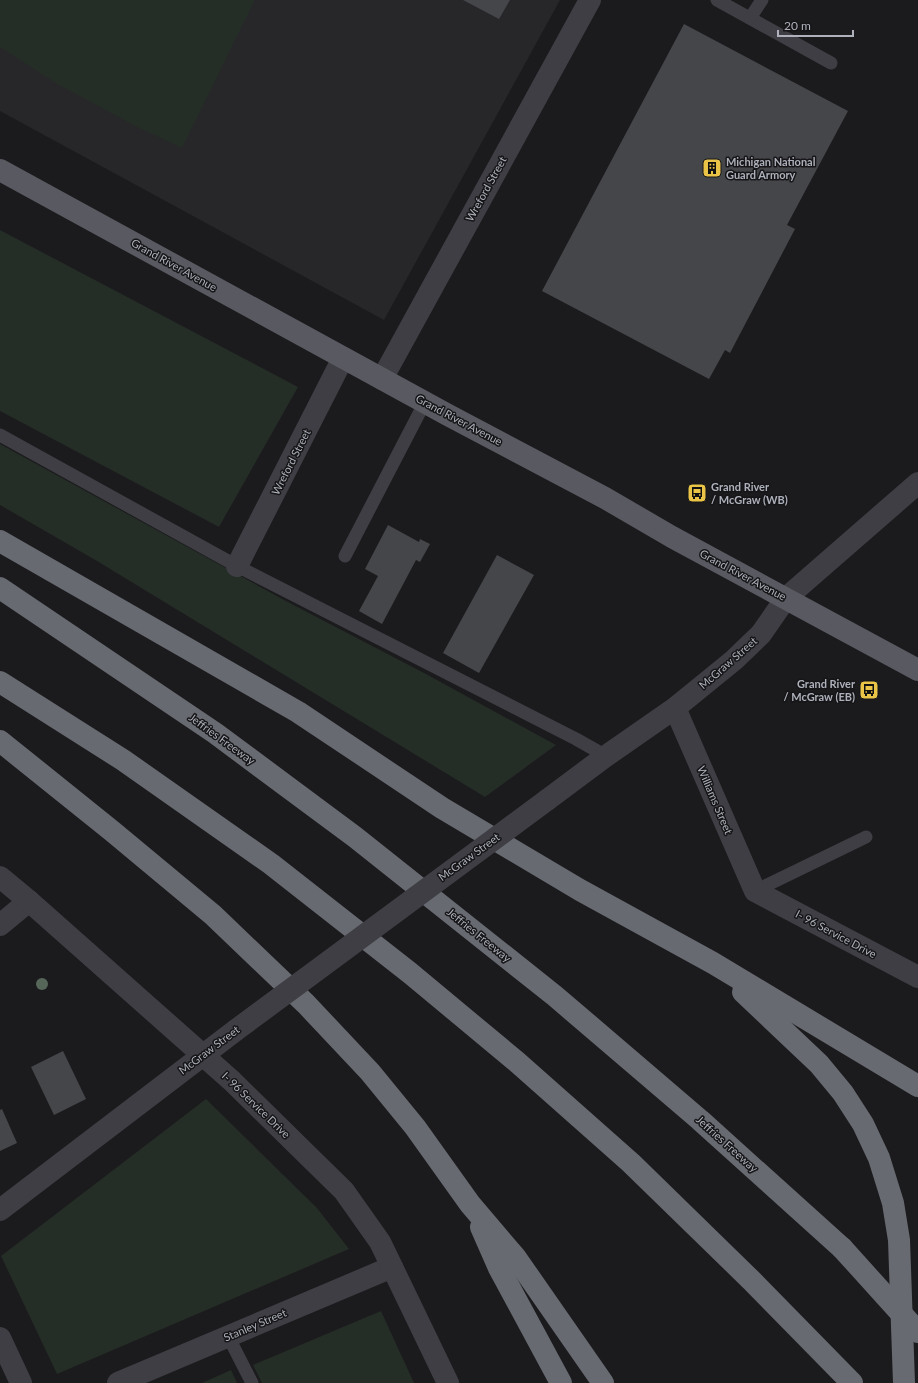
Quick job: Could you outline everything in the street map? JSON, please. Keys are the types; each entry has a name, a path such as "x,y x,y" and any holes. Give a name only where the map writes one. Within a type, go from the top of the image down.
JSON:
{"highway":[{"path":"0,541 298,712 442,808 580,890 713,963 918,1086"},
{"name":"Jeffries Freeway","path":"0,588 215,733 355,837 555,996 700,1120 842,1248 918,1332"},
{"path":"0,682 123,760 265,860 416,978 517,1062 631,1163 751,1280 852,1383"},
{"path":"0,741 112,830 213,915 306,1004 370,1072 415,1127 470,1204 516,1258 603,1383"},
{"path":"713,963 819,1064 843,1093 863,1124 879,1158 893,1203 898,1240 904,1383"},
{"path":"470,1204 499,1268 561,1383"}],"main road":[{"name":"Grand River Avenue","path":"0,170 343,358 605,498 662,531 918,670"}],"street":[{"name":"Wreford Street","path":"382,379 590,0"},
{"name":"Wreford Street","path":"237,566 343,358"},
{"name":"McGraw Street","path":"0,1210 203,1054 606,756 675,708 734,660 758,637 786,598 918,483"},
{"name":"Williams Street","path":"675,708 755,891"},
{"name":"I- 96 Service Drive","path":"0,877 203,1054 344,1191 380,1242 448,1383"},
{"name":"I- 96 Service Drive","path":"755,891 918,977"},
{"path":"0,925 29,901"},
{"name":"Stanley Street","path":"118,1383 392,1266"},
{"path":"0,1338 21,1383"}],"lane":[{"path":"717,0 831,63"},
{"path":"750,18 762,0"},
{"path":"345,556 425,402"},
{"path":"0,435 237,566 576,739 606,756"},
{"path":"755,891 866,837"},
{"path":"228,1336 252,1383"}],"shaded area":[{"path":"0,0 560,0 384,320 0,111"},
{"path":"0,0 255,0 182,148 135,126 59,85 0,47"},
{"path":"0,230 298,387 219,527 0,411"},
{"path":"0,444 284,600 426,674 556,745 485,797 97,561 0,505"},
{"path":"206,1099 317,1208 349,1249 57,1374 1,1256"},
{"path":"381,1311 414,1383 262,1383 253,1365"},
{"path":"231,1370 237,1383 202,1383"}],"building":[{"path":"463,0 510,0 499,19"},
{"name":"Michigan National Guard Armory","path":"684,24 848,111 787,225 795,229 730,353 725,350 709,379 542,291"},
{"path":"388,525 419,542 420,539 430,544 420,562 416,560 382,624 359,611 378,576 365,569"},
{"path":"497,555 534,575 479,673 443,653"},
{"path":"63,1051 86,1099 54,1115 31,1067"},
{"path":"2,1109 17,1143 0,1151 0,1110"}],"place":[{"name":"Michigan National Guard Armory","path":"712,168"},
{"name":"Grand River / McGraw (WB)","path":"697,493"},
{"name":"Grand River / McGraw (EB)","path":"869,690"}]}
